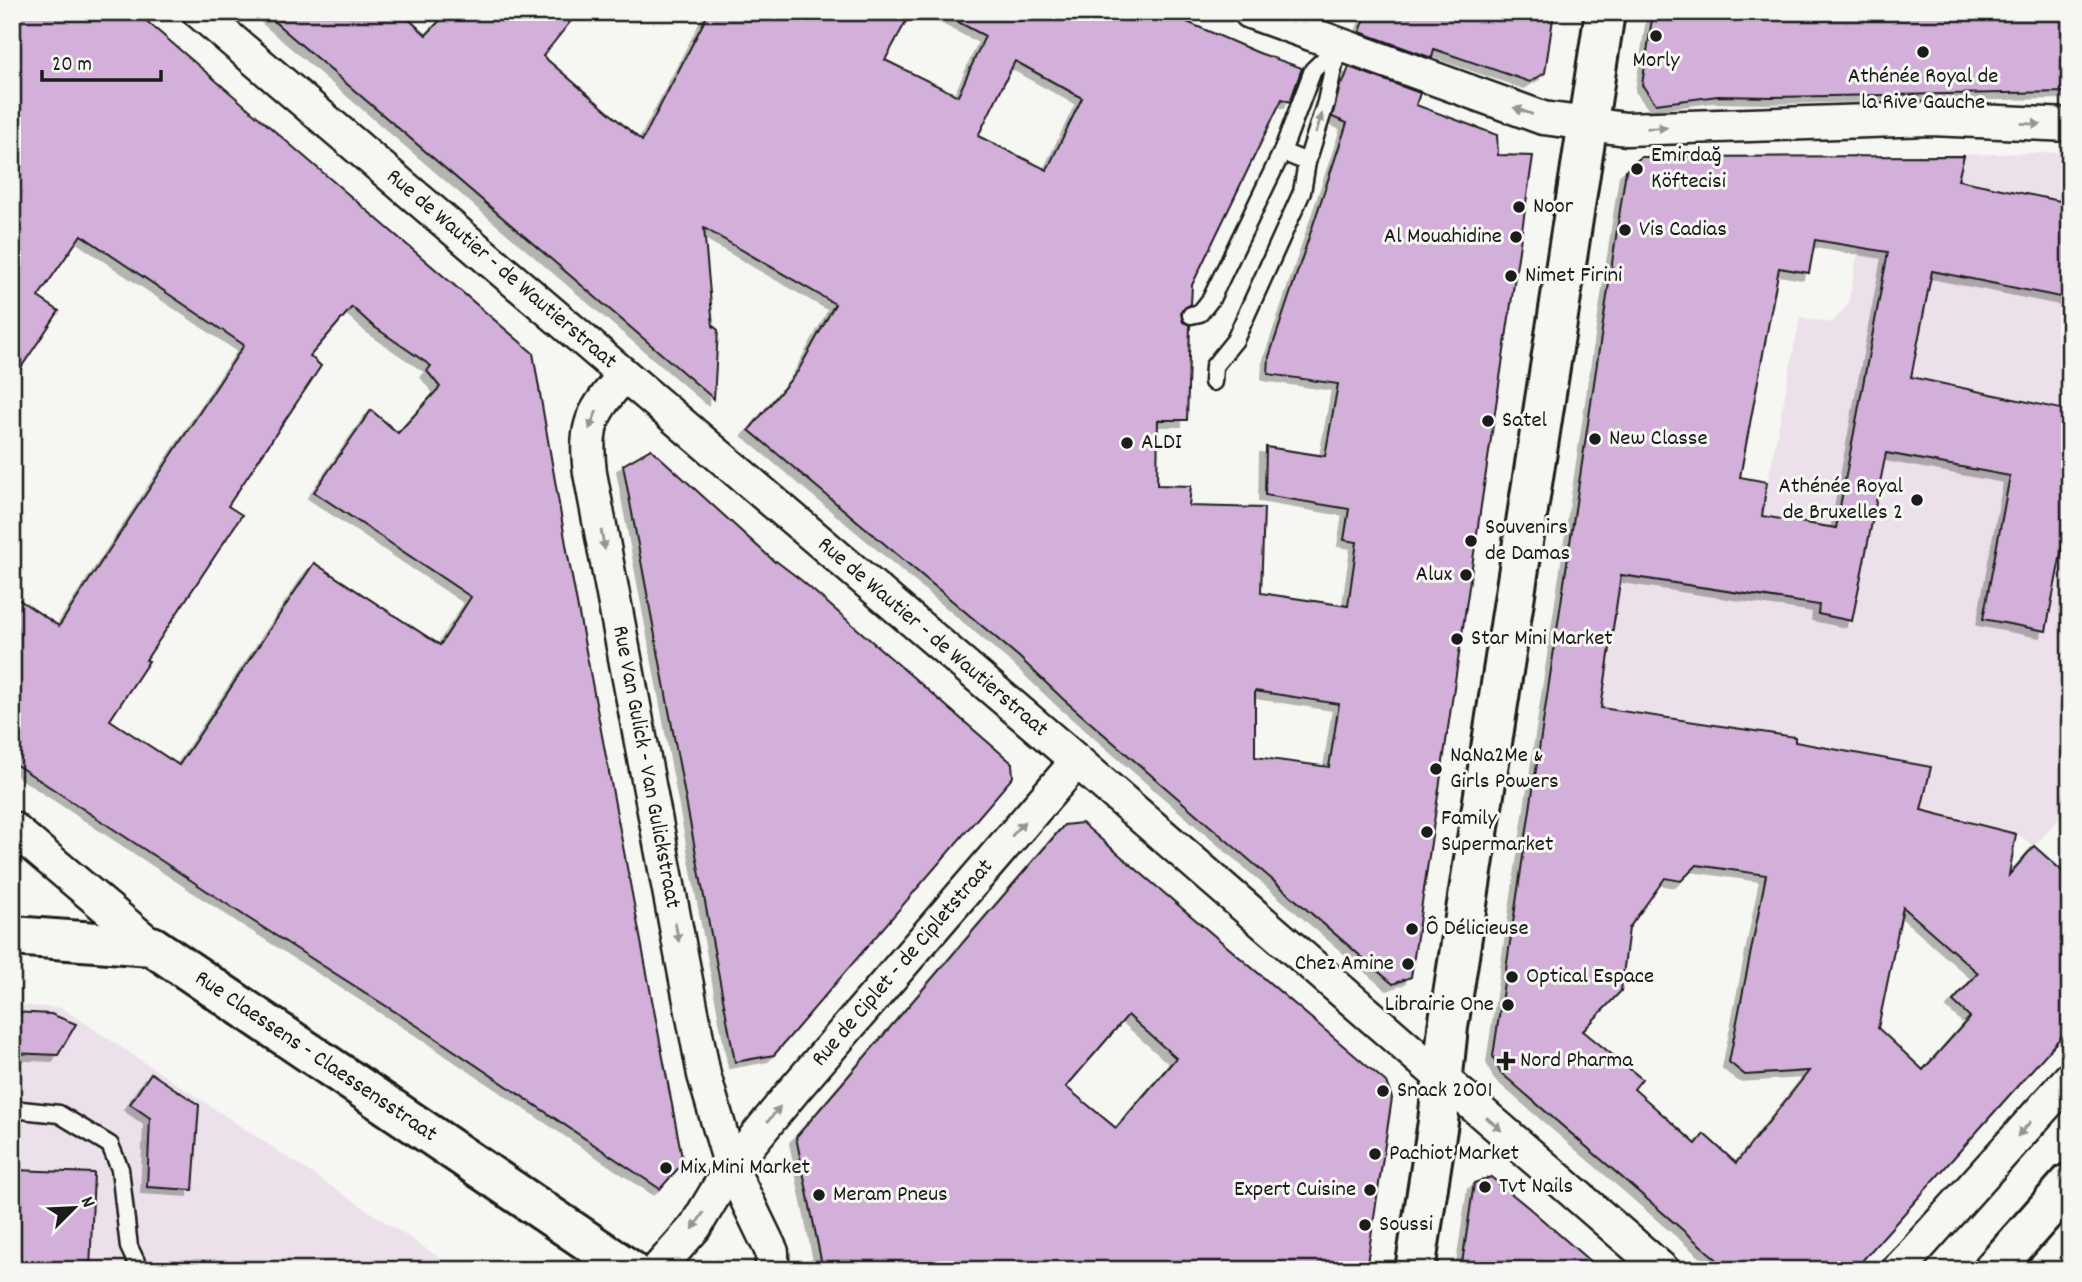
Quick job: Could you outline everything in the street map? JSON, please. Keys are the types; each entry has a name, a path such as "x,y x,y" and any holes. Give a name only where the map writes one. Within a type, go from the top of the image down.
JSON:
{"street":[{"name":"Rue de Wautier - de Wautierstraat","path":"199,12 1077,761 1662,1270"},
{"path":"1250,12 1544,118 1589,126 1626,129 1930,119 2070,125"},
{"path":"1416,1270 1438,1122 1448,1027 1605,12"},
{"name":"Rue Van Gulick - Van Gulickstraat","path":"624,375 593,416 587,434 590,473 704,1075 731,1167 772,1252 772,1270"},
{"name":"Rue de Ciplet - de Cipletstraat","path":"731,1167 1077,761"},
{"name":"Rue Claessens - Claessensstraat","path":"12,828 152,946 630,1270"},
{"path":"12,936 152,946"},
{"path":"1898,1270 2070,1078"},
{"path":"657,1270 695,1227 731,1167"},
{"path":"1993,1270 2070,1183"}],"lane":[{"path":"1191,315 1200,313 1211,299 1282,152 1313,71 1339,45"},
{"path":"1213,382 1214,366 1235,340 1301,192 1339,45"},
{"path":"1282,152 1307,162"},
{"path":"12,1109 59,1114 110,1145 120,1169 129,1247 139,1268 144,1270"}],"shaded area":[{"name":"Athénée Royal de Bruxelles 2","path":"2070,152 2070,806 2034,847 2021,836 1924,811 1535,780 1579,487 1764,501 1800,317 1832,323 1848,304 1876,157"},
{"path":"12,1005 62,1008 458,1270 12,1270"}],"building":[{"path":"12,12 136,12 533,353 568,556 683,1163 660,1189 419,1027 12,762 12,595 59,626 244,345 81,235 38,297 59,311 12,381","holes":["352,307 373,326 431,366 427,371 440,387 398,433 371,410 314,492 471,597 440,645 314,563 179,765 110,720 149,661 146,660 242,515 228,506 321,366 310,356"]},
{"path":"263,12 401,12 426,35 448,12 578,12 543,56 642,141 709,12 911,12 885,60 958,96 985,36 939,12 1164,12 1259,53 1302,68 1290,102 1282,99 1192,285 1191,304 1181,311 1183,322 1190,325 1187,420 1158,420 1157,485 1191,486 1189,506 1264,508 1261,593 1348,606 1357,542 1344,540 1349,509 1265,495 1266,447 1325,456 1338,384 1268,374 1269,357 1347,123 1332,117 1341,82 1343,83 1349,67 1420,93 1416,105 1497,135 1498,155 1533,156 1411,977 1393,984 1063,699 1019,657 749,430 798,371 835,304 704,228 713,326 718,330 714,399","holes":["1015,61 1082,98 1047,170 978,136","1255,691 1339,704 1329,767 1255,757"]},
{"path":"1367,12 1554,12 1545,73 1530,82 1434,49 1432,58 1360,32"},
{"name":"Athénée Royal de la Rive Gauche","path":"1653,12 2070,12 2070,92 1718,96 1656,104 1642,85"},
{"path":"1964,156 1958,180 2070,203 2070,299 1932,271 1911,377 2070,411 2070,507 2046,631 1983,619 2010,476 1886,453 1852,621 1818,614 1819,605 1621,575 1601,708 1795,737 1795,742 1931,767 1921,810 2016,834 2009,875 2034,846 2070,878 2070,1027 1854,1270 1729,1270 1500,1072 1493,1056 1626,170 1641,157","holes":["1815,240 1888,252 1836,528 1762,516 1767,482 1740,477 1779,268 1809,273","1697,865 1766,875 1729,1062 1745,1075 1809,1071 1736,1163 1704,1134 1696,1144 1634,1089 1642,1079 1583,1031 1621,991 1629,928 1665,878 1681,881","1903,907 1978,973 1953,1001 1970,1017 1923,1070 1878,1028"]},
{"path":"651,449 775,562 801,580 1012,763 1013,777 774,1055 735,1062 623,465"},
{"path":"1082,823 1386,1082 1392,1098 1366,1270 823,1270 796,1137 1064,825","holes":["1128,1015 1176,1058 1116,1128 1066,1087"]},
{"path":"12,1012 51,1014 76,1024 58,1055 12,1053"},
{"path":"151,1073 199,1105 193,1190 147,1187 150,1118 130,1104"},
{"path":"15,1170 94,1173 90,1270 12,1270"},
{"path":"1491,1177 1600,1270 1461,1270 1474,1183"}],"place":[{"name":"Morly","path":"1656,36"},
{"name":"Athénée Royal de la Rive Gauche","path":"1923,52"},
{"name":"Emirdağ Köftecisi","path":"1637,169"},
{"name":"Noor","path":"1519,207"},
{"name":"Vis Cadias","path":"1625,230"},
{"name":"Al Mouahidine","path":"1516,237"},
{"name":"Nimet Firini","path":"1511,276"},
{"name":"Satel","path":"1488,421"},
{"name":"New Classe","path":"1595,439"},
{"name":"ALDI","path":"1127,443"},
{"name":"Athénée Royal de Bruxelles 2","path":"1917,500"},
{"name":"Souvenirs de Damas","path":"1471,541"},
{"name":"Alux","path":"1466,575"},
{"name":"Star Mini Market","path":"1457,639"},
{"name":"NaNa2Me & Girls Powers","path":"1436,769"},
{"name":"Family Supermarket","path":"1427,832"},
{"name":"Ô Délicieuse","path":"1412,929"},
{"name":"Chez Amine","path":"1408,964"},
{"name":"Optical Espace","path":"1512,977"},
{"name":"Librairie One","path":"1508,1005"},
{"name":"Nord Pharma","path":"1506,1061"},
{"name":"Snack 2001","path":"1383,1091"},
{"name":"Pachiot Market","path":"1375,1154"},
{"name":"Mix Mini Market","path":"666,1168"},
{"name":"Tvt Nails","path":"1485,1187"},
{"name":"Expert Cuisine","path":"1370,1190"},
{"name":"Meram Pneus","path":"819,1195"},
{"name":"Soussi","path":"1365,1225"}]}
